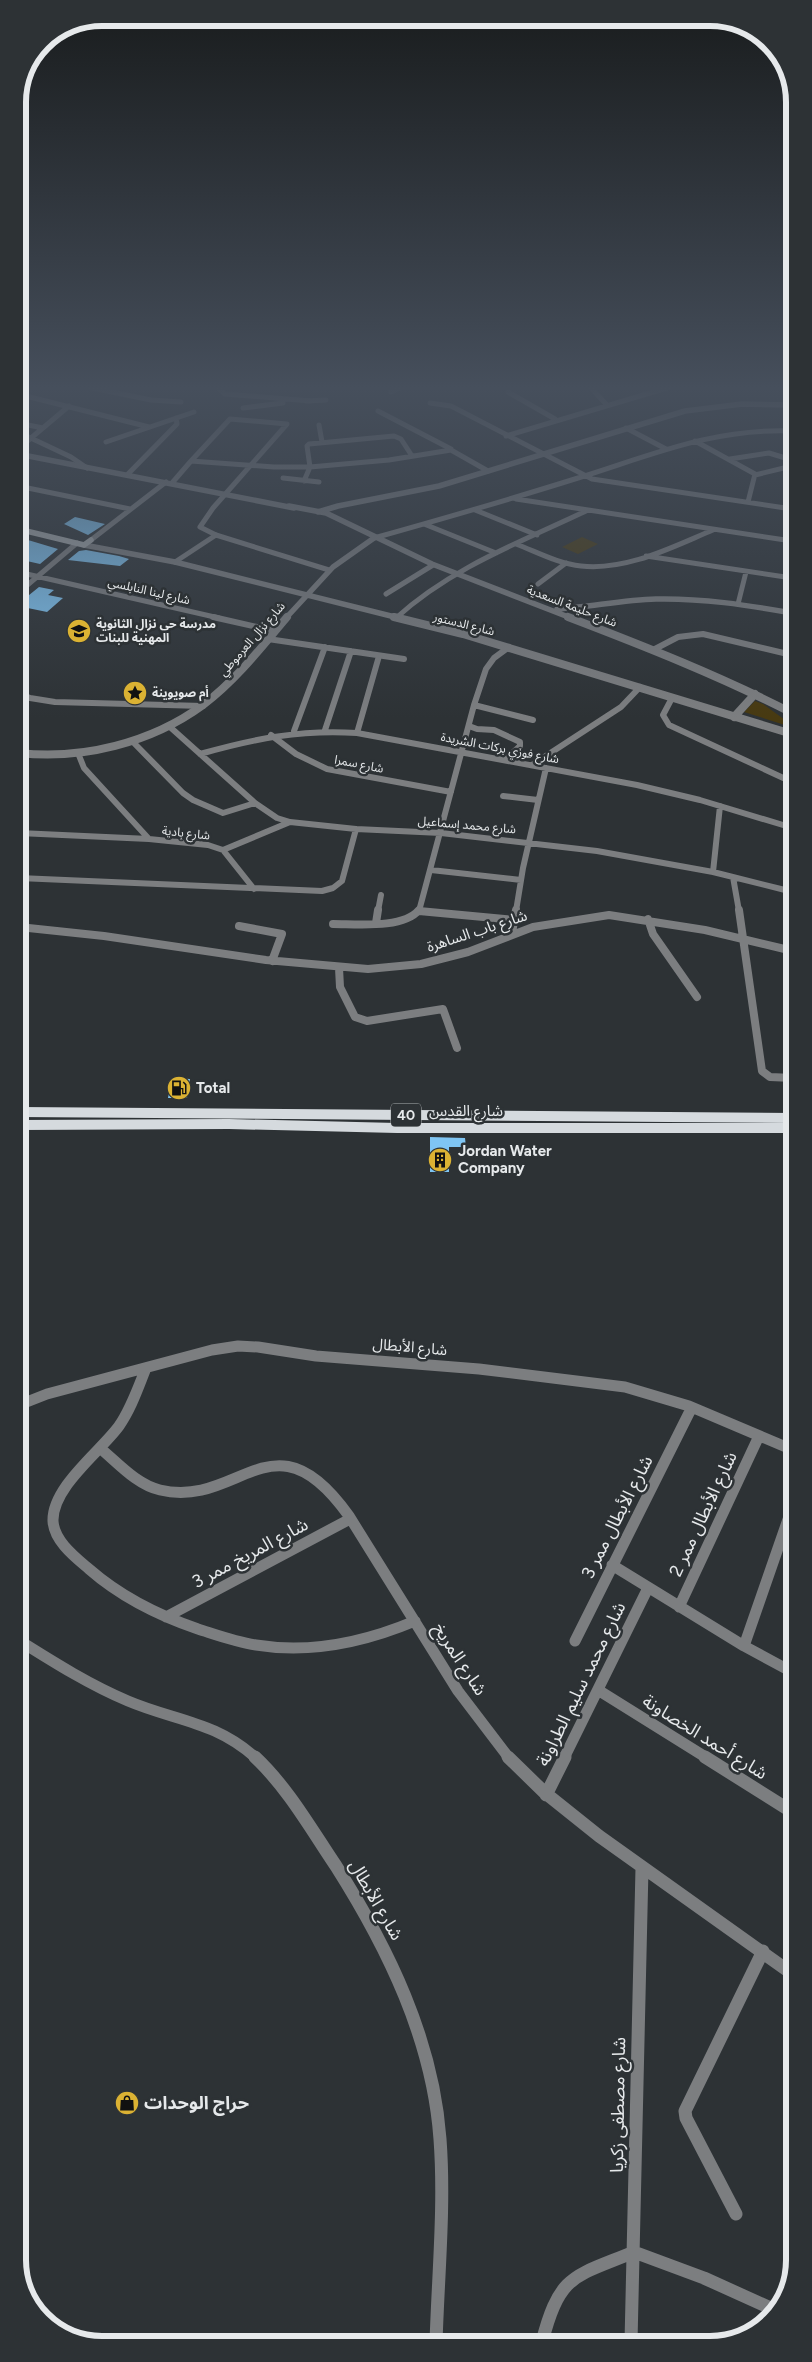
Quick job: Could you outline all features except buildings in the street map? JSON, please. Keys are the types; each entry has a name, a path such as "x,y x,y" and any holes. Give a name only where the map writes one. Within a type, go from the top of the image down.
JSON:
{"highway":[{"name":"شارع القدس","path":"26,1112 786,1118"},
{"name":"شارع القدس","path":"26,1126 201,1124 397,1128 786,1128"}],"main road":[{"name":"شارع الدستور","path":"26,526 84,542"},
{"name":"شارع الدستور","path":"26,531 84,542"}],"street":[{"path":"73,497 130,509"},
{"path":"26,587 61,557 148,497"},
{"path":"224,497 200,525 201,528 216,535 329,570"},
{"name":"شارع حليمة السعدية","path":"244,497 320,514"},
{"path":"320,514 341,506 384,497"},
{"path":"714,497 786,508"},
{"path":"748,502 749,497"},
{"path":"379,538 514,498 786,539"},
{"name":"شارع حليمة السعدية","path":"289,506 297,506 341,521 433,565 595,626 754,694 786,710"},
{"path":"297,506 341,506"},
{"path":"341,506 337,515 341,521"},
{"path":"475,510 537,535"},
{"path":"396,618 418,598 456,574 588,510"},
{"path":"424,524 496,554"},
{"path":"516,544 566,563 597,567 646,556 714,529"},
{"path":"174,562 216,535"},
{"name":"شارع نزال العرموطي","path":"26,753 78,753 132,740 170,727 203,706 233,679 304,596 329,570 359,548 379,538"},
{"name":"شارع الدستور","path":"84,542 174,562 509,647 786,732"},
{"path":"646,556 786,577"},
{"path":"538,584 566,563"},
{"path":"386,594 433,565"},
{"path":"738,604 746,572"},
{"name":"شارع لينا النابلسي","path":"26,574 275,631"},
{"path":"553,610 649,600 738,604 786,612"},
{"path":"595,626 593,615 604,604"},
{"path":"653,650 678,637 703,634 786,654"},
{"path":"268,639 404,659"},
{"path":"294,731 325,647"},
{"path":"333,924 402,921 415,916 419,911 474,705 486,669 494,658 509,647"},
{"path":"325,730 351,651"},
{"path":"357,733 380,656"},
{"path":"532,765 621,707 640,687"},
{"path":"734,717 754,694"},
{"path":"26,696 55,702 203,706"},
{"path":"672,698 663,714 669,725 786,779"},
{"path":"474,705 533,720"},
{"path":"469,726 476,729 494,730 520,742 516,750 505,760"},
{"name":"شارع محمد إسماعيل","path":"170,727 255,803 277,818 290,822 356,830 441,833 529,842 640,857 733,876 786,890"},
{"name":"شارع فوزي بركات الشريدة","path":"200,754 271,735 294,731 325,730 357,733 637,785 720,806 786,826"},
{"name":"شارع سمرا","path":"271,735 296,754 315,765 452,792"},
{"path":"132,740 183,793 193,800 222,813 255,803"},
{"name":"شارع بادية","path":"78,753 84,768 149,839 208,845 223,850 254,889"},
{"path":"512,933 516,920 521,880 546,768"},
{"path":"503,796 538,800"},
{"path":"713,872 720,806"},
{"path":"223,850 290,822"},
{"path":"26,878 322,891 333,888 342,881 356,830"},
{"path":"26,833 149,839"},
{"path":"431,870 521,880"},
{"path":"733,876 744,939 762,1071 770,1077 786,1078"},
{"path":"376,923 381,895"},
{"path":"419,911 516,920"},
{"name":"شارع باب الساهرة","path":"26,928 104,936 272,961 368,969 421,964 468,952 512,933 554,922 609,915 648,920 786,949"},
{"path":"648,920 653,934 698,997"},
{"path":"239,926 282,934 272,961"},
{"path":"339,968 340,987 355,1017 368,1021 443,1009 458,1048"},
{"name":"شارع الأبطال","path":"26,1402 47,1394 212,1350 238,1346 258,1347 316,1356 480,1369 640,1390 786,1447"},
{"path":"146,1368 132,1405 119,1427 77,1476 58,1502 52,1520 54,1531 62,1542 104,1584 122,1597 166,1618 242,1642 298,1647 356,1641 380,1636 414,1621"},
{"name":"شارع الأبطال ممر 3","path":"575,1641 691,1409"},
{"name":"شارع الأبطال ممر 2","path":"679,1607 759,1436"},
{"name":"شارع المريخ","path":"101,1449 147,1485 173,1493 202,1490 261,1467 288,1465 312,1475 339,1503 458,1690 513,1762 546,1795 642,1868 786,1970"},
{"name":"شارع المريخ ممر 3","path":"166,1618 350,1519"},
{"path":"744,1646 786,1528"},
{"path":"612,1565 744,1646 786,1669"},
{"name":"شارع محمد سليم الطراونة","path":"546,1795 648,1588"},
{"name":"شارع الأبطال","path":"26,1645 80,1679 143,1706 200,1724 231,1739 263,1765 317,1836 355,1894 386,1951 405,1992 427,2060 439,2127 441,2165 436,2336"},
{"name":"شارع أحمد الخصاونة","path":"598,1690 786,1808"},
{"name":"شارع مصطفى زكريا","path":"630,2336 634,2252 642,1868"},
{"path":"736,2214 686,2118 685,2111 763,1952"},
{"path":"544,2336 560,2292 569,2282 634,2252 704,2278 769,2307"}],"shaded area":[{"path":"582,537 598,544 578,554 562,547"},
{"path":"755,701 763,704 786,721 786,725 744,712"}],"place":[{"name":"مدرسة حي نزال الثانوية المهنية للبنات","path":"79,631"},
{"name":"أم صويوينة","path":"135,693"},
{"name":"Total","path":"179,1088"},
{"name":"Jordan Water Company","path":"440,1160"},
{"name":"حراج الوحدات","path":"127,2103"}]}
